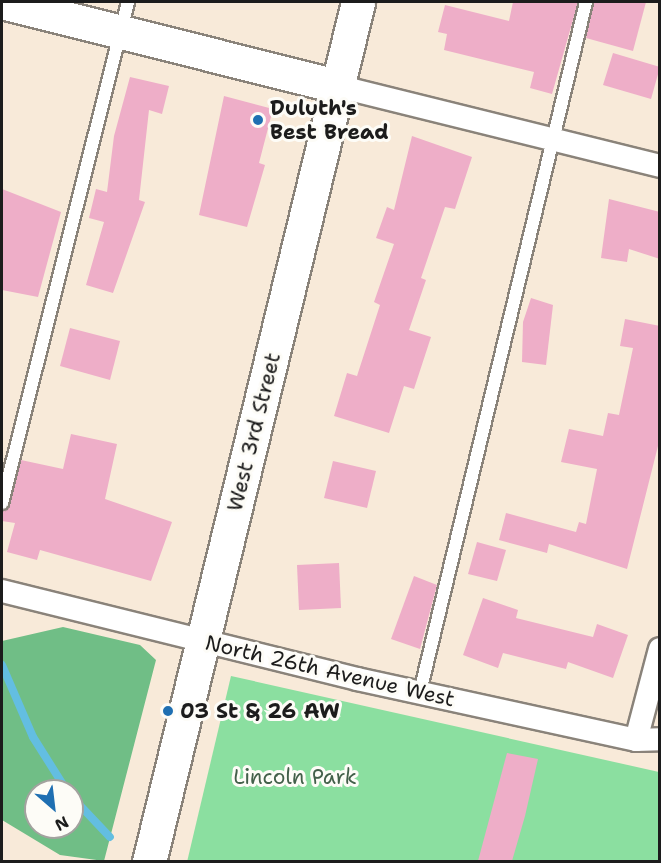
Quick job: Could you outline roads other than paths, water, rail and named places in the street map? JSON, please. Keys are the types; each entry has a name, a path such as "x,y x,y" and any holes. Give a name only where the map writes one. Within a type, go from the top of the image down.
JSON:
{"main road":[{"path":"2,2 120,34 337,86"},
{"name":"West 3rd Street","path":"148,861 358,2"}],"street":[{"path":"337,86 551,141 660,166"},
{"name":"North 26th Avenue West","path":"2,591 203,642 420,692 636,740 660,739"},
{"path":"636,740 660,649"}],"lane":[{"path":"2,503 128,2"},
{"path":"420,692 586,2"}],"waterway":[{"path":"2,665 33,737 59,779"},
{"path":"84,810 110,837"}],"place":[{"name":"Duluth's Best Bread","path":"258,120"},
{"name":"03 St & 26 AW","path":"168,711"}],"park label":[{"name":"Lincoln Park","path":"295,777"}]}
